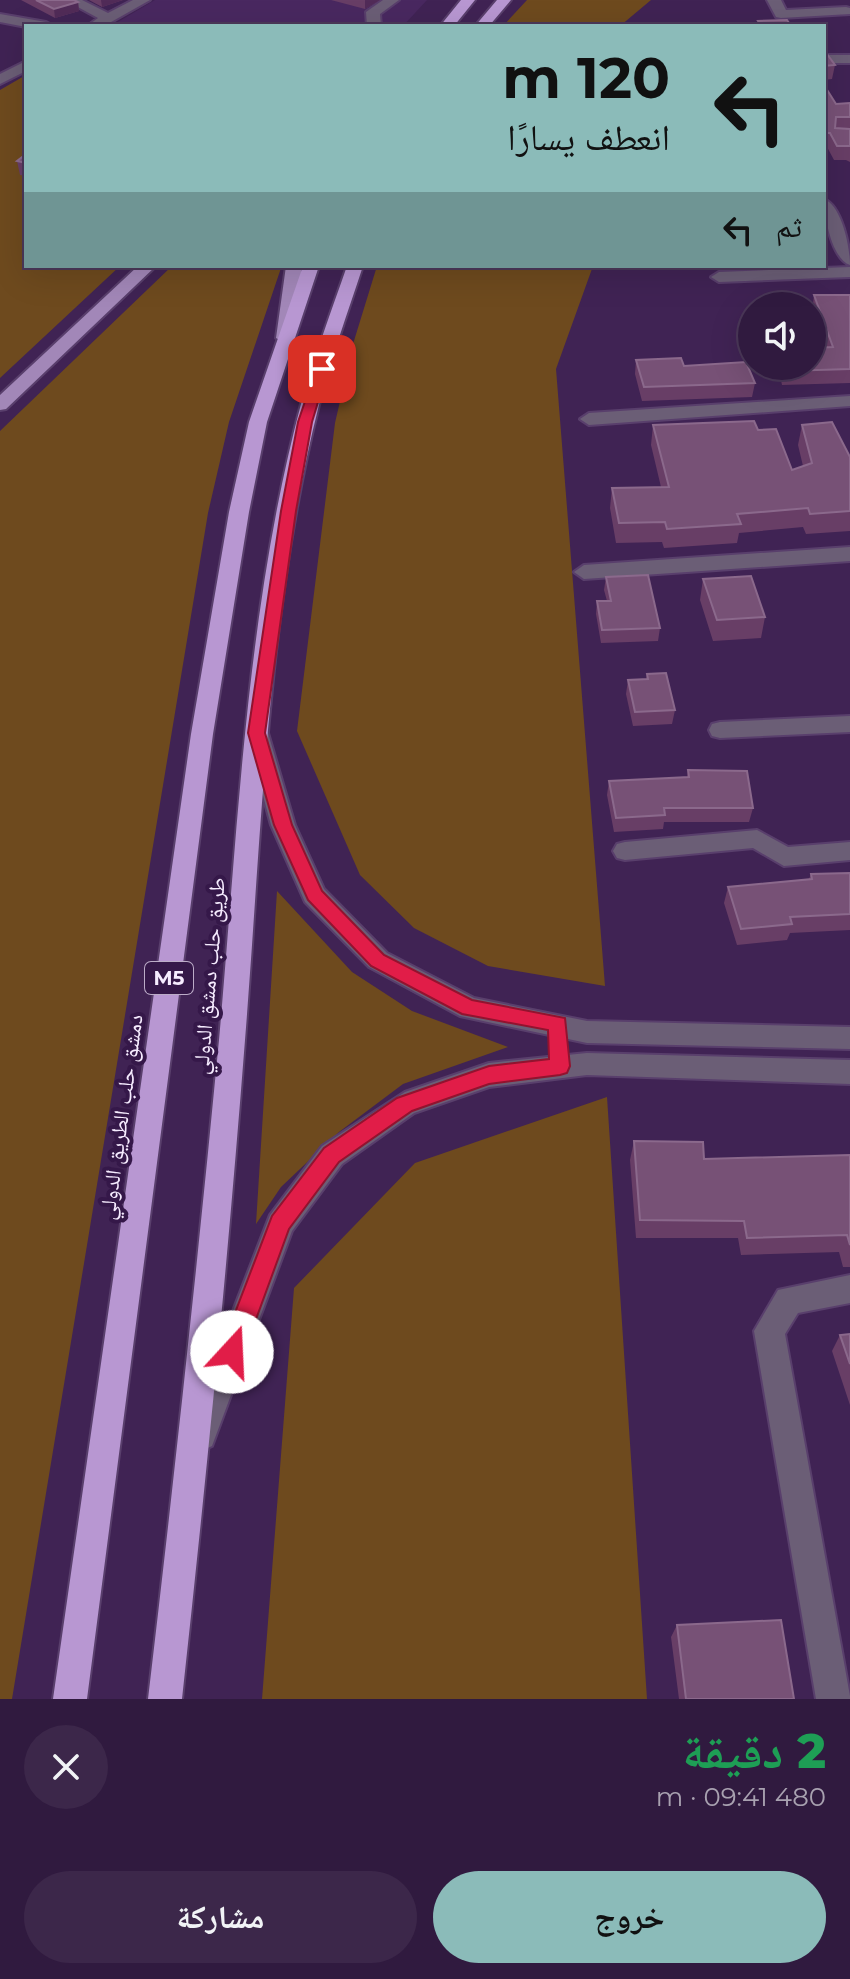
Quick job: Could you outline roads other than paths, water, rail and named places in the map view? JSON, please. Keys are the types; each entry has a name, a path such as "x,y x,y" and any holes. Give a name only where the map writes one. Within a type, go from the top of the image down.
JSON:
{"highway":[{"path":"449,24 468,0"},
{"path":"484,24 504,0"},
{"name":"دمشق حلب الطريق الدولي","path":"70,1699 202,734 239,512 258,422 310,268"},
{"name":"طريق حلب دمشق الدولي","path":"165,1699 192,1460 232,1040 257,733 288,511 305,422 354,268"}],"main road":[{"path":"0,405 146,268"},
{"path":"285,338 294,268"}],"street":[{"path":"72,0 108,18"},
{"path":"374,24 373,12 392,0"},
{"path":"774,0 781,14 848,12"},
{"path":"822,0 848,12"},
{"path":"98,24 132,2"},
{"path":"0,18 34,24"},
{"path":"826,59 850,59"},
{"path":"0,80 24,66"},
{"path":"826,208 850,211"},
{"path":"826,208 850,260"},
{"path":"719,277 850,272"},
{"path":"589,419 850,401"},
{"path":"584,572 850,554"},
{"path":"720,730 850,724"},
{"path":"257,733 283,825 314,895 378,960 469,1008 558,1023 587,1032 850,1038"},
{"path":"625,851 757,839 784,857 850,851"},
{"path":"558,1023 560,1066"},
{"path":"192,1460 280,1224 332,1155 405,1104 489,1075 587,1064 850,1072"},
{"path":"833,1699 769,1331 789,1300 850,1289"}]}
